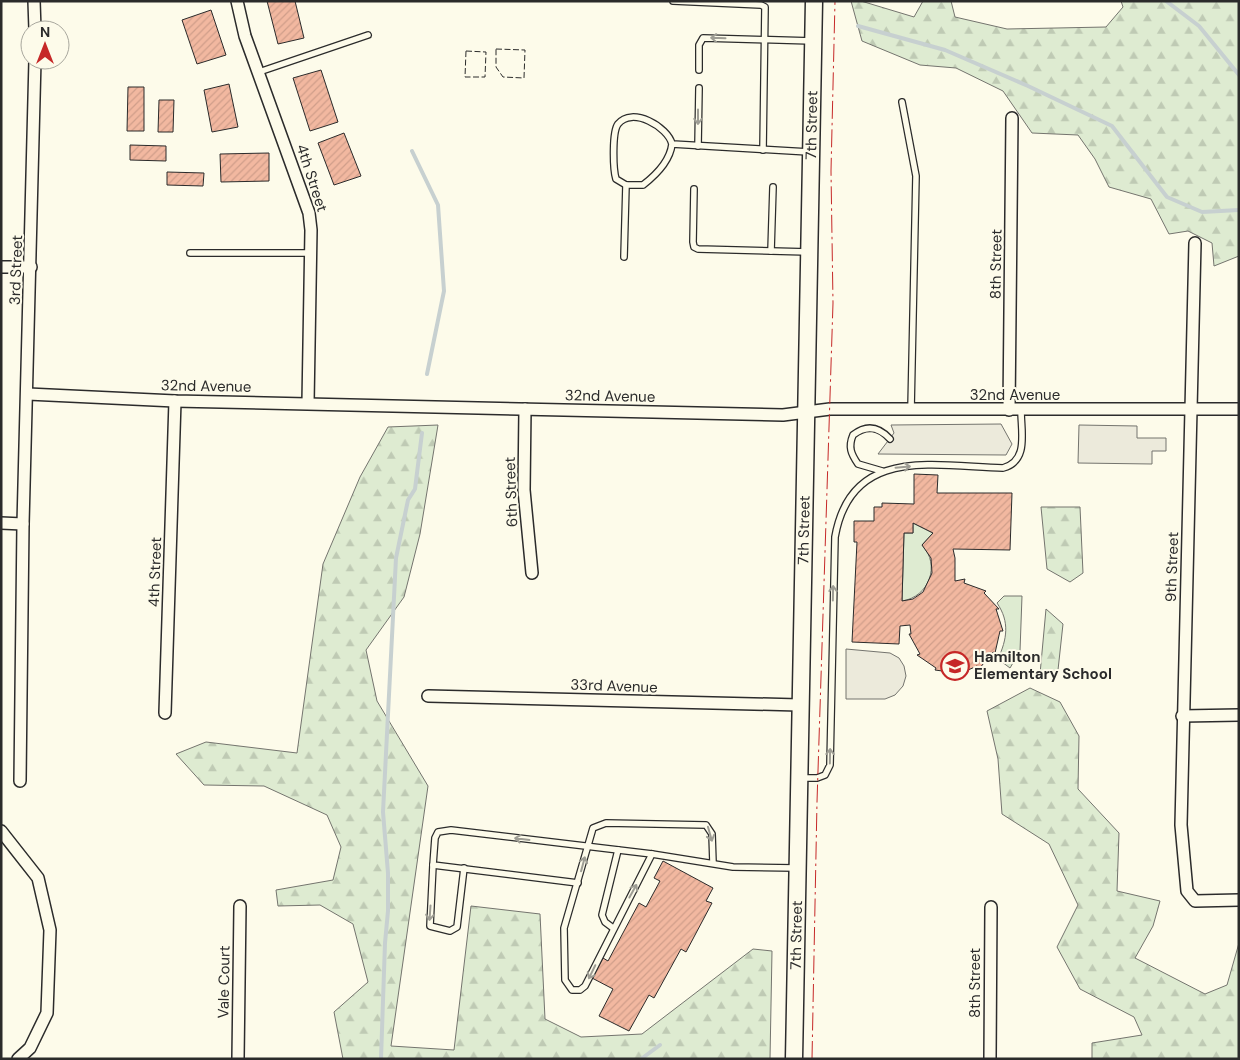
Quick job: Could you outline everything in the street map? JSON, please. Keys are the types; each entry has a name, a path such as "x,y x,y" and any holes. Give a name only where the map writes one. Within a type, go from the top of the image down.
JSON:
{"street":[{"path":"34,1 35,20"},
{"name":"4th Street","path":"237,1 245,36 305,196 309,213 311,253 308,403"},
{"name":"7th Street","path":"794,1059 799,705 814,1"},
{"name":"3rd Street","path":"20,781 23,524 28,394 35,70"},
{"name":"8th Street","path":"1009,410 1012,118"},
{"name":"9th Street","path":"1195,243 1180,825 1187,891 1196,901 1239,900"},
{"path":"1,267 31,267"},
{"name":"32nd Avenue","path":"28,394 175,401 783,415 830,409 1239,410"},
{"name":"4th Street","path":"166,713 175,401"},
{"name":"6th Street","path":"525,409 524,490 532,573"},
{"path":"1,523 23,524"},
{"name":"33rd Avenue","path":"428,696 799,705"},
{"path":"1182,716 1239,715"},
{"path":"1,831 38,878 50,930 47,1013 30,1048 18,1059"},
{"name":"Vale Court","path":"238,1059 240,906"},
{"name":"8th Street","path":"990,1059 991,907"}],"lane":[{"path":"673,1 761,5 765,7 764,150"},
{"path":"258,72 368,35"},
{"path":"699,70 699,45 703,38 813,41"},
{"path":"698,146 699,88"},
{"path":"902,102 916,176 911,409"},
{"path":"643,118 665,132 672,144 671,152 643,185 626,186 618,182 614,173 615,132 618,124 624,119 643,118"},
{"path":"672,144 811,152"},
{"path":"624,257 626,186"},
{"path":"771,251 773,187"},
{"path":"694,189 694,247 698,249 809,252"},
{"path":"190,253 311,253"},
{"path":"798,778 817,778 825,775 830,766 835,538 838,519 852,493 863,482 883,471 908,466 1003,468 1013,465 1019,458 1022,439 1022,410"},
{"path":"883,471 858,464 850,450 850,443 853,435 868,428 877,428 890,439"},
{"path":"652,854 585,986 580,990 569,988 565,980 564,928 593,828 606,823 706,825 712,834 713,863"},
{"path":"464,868 457,928 450,931 432,928 429,923 435,838 438,832 451,830 652,854 733,867 796,868"},
{"path":"613,928 605,922 602,915 618,850"},
{"path":"433,864 578,883"}],"green space":[{"path":"851,1 861,1 914,17 923,1 951,1 955,17 1007,29 1106,27 1123,7 1121,1 1239,1 1239,256 1214,266 1212,243 1188,231 1169,234 1151,199 1109,187 1095,159 1078,135 1032,133 1003,91 956,68 920,65 862,41"},
{"path":"438,425 420,534 404,597 366,650 377,701 428,786 391,1046 454,1050 471,906 540,914 545,1019 581,1037 642,1034 753,949 772,951 770,1059 343,1059 334,1012 368,982 353,924 320,905 278,906 276,890 333,880 341,847 327,815 264,786 204,785 176,754 206,742 297,753 323,564 360,477 388,427"},
{"path":"1041,507 1080,507 1083,573 1070,582 1047,569"},
{"path":"913,523 933,533 922,545 928,553 931,570 925,587 911,598 902,601 904,533 913,533"},
{"path":"1004,596 1022,596 1020,651 1010,668 998,659 1006,631 1004,617 997,603"},
{"path":"1046,609 1063,624 1058,670 1040,674"},
{"path":"1030,688 1060,702 1079,736 1078,789 1119,833 1117,891 1160,901 1153,926 1135,958 1205,994 1227,985 1239,943 1239,1059 1092,1059 1092,1043 1142,1035 1134,1017 1080,989 1057,947 1078,905 1049,844 1002,814 998,759 987,711"}],"shaded area":[{"path":"1001,424 1012,444 1006,455 878,454 894,433 891,425"},
{"path":"1079,425 1137,426 1137,438 1166,438 1166,451 1152,451 1152,464 1078,463"},
{"path":"846,649 890,653 899,658 904,666 906,676 903,686 895,695 885,699 846,699"}],"building":[{"path":"267,1 295,1 304,38 278,44"},
{"path":"211,10 226,55 197,64 182,20"},
{"path":"321,70 338,122 310,131 293,78"},
{"path":"229,84 238,127 212,132 204,90"},
{"path":"128,87 144,87 144,131 127,131"},
{"path":"159,100 174,100 173,132 158,132"},
{"path":"344,133 361,176 334,185 318,143"},
{"path":"130,145 166,146 166,161 130,160"},
{"path":"269,153 269,181 221,182 220,154"},
{"path":"167,172 204,173 203,186 167,185"},
{"path":"914,474 938,475 937,493 1012,493 1010,550 953,549 955,581 965,579 964,583 986,591 984,593 999,609 996,609 1003,631 1000,631 995,653 993,652 979,669 977,666 957,675 957,673 935,670 936,668 917,655 920,654 909,634 911,634 910,625 900,626 899,644 852,642 857,542 854,542 854,521 874,521 874,507 882,507 882,503 914,504","holes":["913,523 933,533 922,545 931,558 932,573 923,592 913,599 902,601 904,533 913,533"]},
{"path":"663,861 713,888 706,901 712,903 686,952 681,949 654,998 649,995 629,1031 599,1016 613,989 592,978 603,958 608,961 639,903 646,907 660,881 654,878"}],"waterway":[{"path":"1166,1 1199,26 1239,75"},
{"path":"858,26 945,50 1028,86 1112,126 1167,197 1202,212 1239,210"},
{"path":"412,151 438,205 444,291 427,374"},
{"path":"381,1059 388,911 388,873 383,812 396,558 408,500 415,489 422,433"},
{"path":"641,1059 660,1045"}],"fence":[{"path":"496,49 525,50 524,78 503,77 496,67 496,49"},
{"path":"466,51 486,52 485,77 465,77 466,51"}],"power":[{"path":"812,1059 817,802 833,303 831,171 835,1"}],"place":[{"name":"Hamilton Elementary School","path":"955,666"}]}
